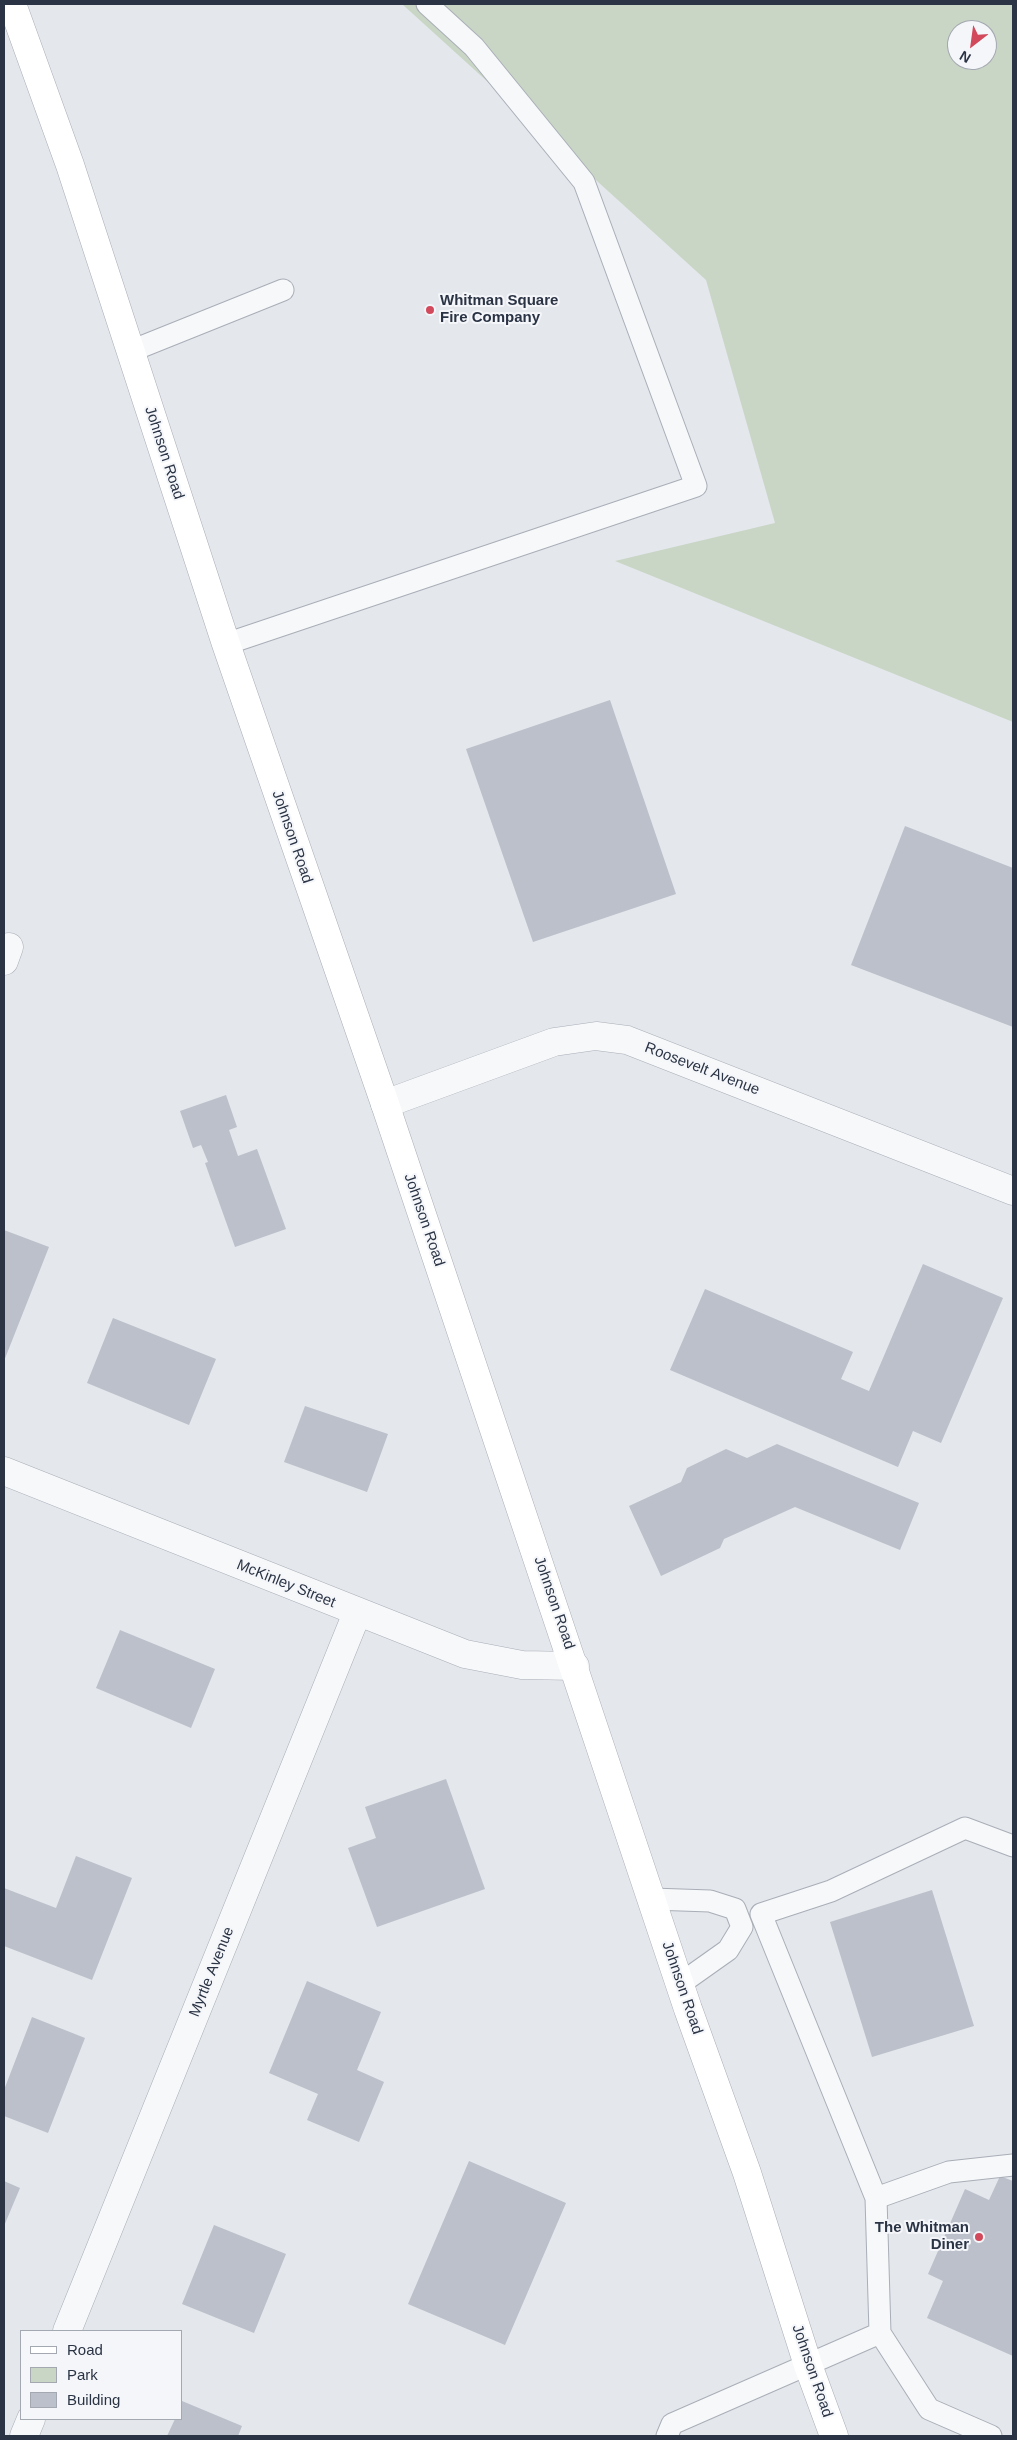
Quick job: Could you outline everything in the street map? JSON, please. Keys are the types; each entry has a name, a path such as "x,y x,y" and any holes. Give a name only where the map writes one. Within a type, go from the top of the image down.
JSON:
{"street":[{"name":"Johnson Road","path":"12,4 70,165 226,644 385,1104 575,1666 680,1984 747,2173 808,2365 834,2436"},
{"name":"Roosevelt Avenue","path":"385,1104 554,1042 596,1036 628,1040 1013,1191"},
{"name":"McKinley Street","path":"4,1472 357,1613 465,1654 522,1665 575,1666"},
{"name":"Myrtle Avenue","path":"66,2330 357,1613"},
{"path":"24,2436 31,2420"}],"lane":[{"path":"226,644 696,486 584,182 474,47 426,4"},
{"path":"131,351 283,290"},
{"path":"738,1918 761,1914 831,1891 965,1828 1013,1846"},
{"path":"652,1899 710,1901 735,1909 742,1927 728,1950 680,1984"},
{"path":"761,1914 876,2198 880,2333 929,2409 990,2436"},
{"path":"876,2198 949,2172 1013,2164"},
{"path":"667,2436 672,2424 880,2333"}],"green space":[{"path":"402,4 1013,4 1013,722 615,561 775,523 706,280"}],"building":[{"path":"610,700 676,894 533,942 466,749"},
{"path":"905,826 1013,868 1013,1027 851,965"},
{"path":"226,1095 237,1127 229,1130 238,1156 257,1149 286,1229 235,1247 205,1163 208,1162 201,1145 193,1148 180,1111"},
{"path":"4,1230 49,1247 4,1361"},
{"path":"923,1264 1003,1298 941,1443 913,1431 898,1467 670,1370 705,1289 853,1352 841,1379 869,1391"},
{"path":"113,1318 216,1359 189,1425 87,1383"},
{"path":"305,1406 388,1434 367,1492 284,1462"},
{"path":"777,1444 919,1503 900,1550 795,1507 724,1539 720,1548 661,1576 629,1506 681,1482 687,1468 726,1449 747,1458"},
{"path":"120,1630 215,1669 191,1728 96,1688"},
{"path":"446,1779 485,1889 377,1927 348,1848 376,1838 365,1807"},
{"path":"76,1856 132,1878 92,1980 4,1946 4,1888 56,1908"},
{"path":"932,1890 974,2026 872,2057 830,1922"},
{"path":"307,1981 381,2012 357,2070 384,2082 359,2142 307,2120 318,2094 269,2073"},
{"path":"32,2017 85,2038 48,2133 4,2116 4,2090"},
{"path":"469,2161 566,2203 505,2345 408,2304"},
{"name":"The Whitman Diner","path":"1000,2176 1013,2181 1013,2356 927,2318 943,2281 928,2274 965,2189 989,2200"},
{"path":"4,2181 20,2188 4,2226"},
{"path":"214,2225 286,2254 254,2333 182,2304"},
{"path":"182,2401 242,2426 238,2436 167,2436 175,2420 182,2420"}],"place":[{"name":"Whitman Square Fire Company","path":"430,310"},
{"name":"The Whitman Diner","path":"979,2237"}]}
